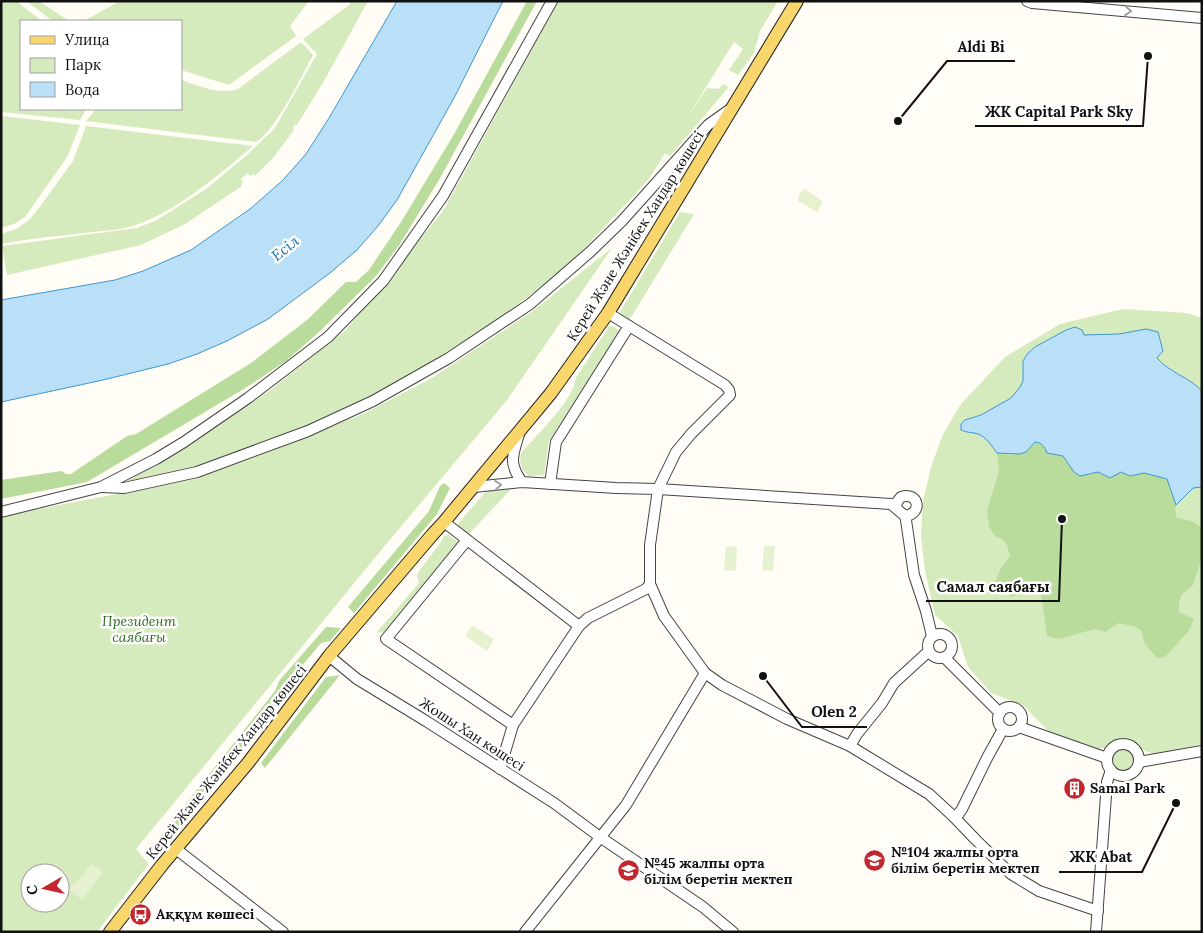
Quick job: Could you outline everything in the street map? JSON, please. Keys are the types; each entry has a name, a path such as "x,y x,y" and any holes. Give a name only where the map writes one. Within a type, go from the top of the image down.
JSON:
{"main road":[{"name":"Керей Және Жәнібек Хандар көшесі","path":"110,932 248,763 329,656 435,538 444,522 551,393 608,313 797,1"}],"street":[{"path":"1,512 101,487 177,446 248,398 328,338 383,281 443,196 552,1"},
{"path":"1027,1 1181,20 1202,18"},
{"path":"101,487 124,488 197,472 241,456 308,431 373,402 449,358 530,304 590,252 622,221 708,125 732,108"},
{"path":"608,313 729,390 730,395 676,452 658,489 650,545 650,584 664,616 705,673 722,685 787,719 850,746 929,794 1011,874 1039,891 1098,911"},
{"path":"550,484 556,442 629,326"},
{"path":"519,433 512,460 517,475 522,482"},
{"path":"474,487 522,482 887,503 905,516 914,575 932,636 928,643 929,651 933,656 945,658 1000,713"},
{"path":"896,508 896,502 901,497 908,495 914,498 917,504 916,510 911,515 905,516"},
{"path":"444,522 580,626"},
{"path":"467,540 386,639 513,725"},
{"path":"500,769 513,725 580,626 588,618 646,589 650,584"},
{"path":"932,636 942,634 951,640 952,650 945,658"},
{"path":"850,746 857,734 882,703 894,683 929,651"},
{"name":"Жошы Хан көшесі","path":"329,656 357,679 554,803 600,837 703,907 733,932"},
{"path":"525,932 626,805 705,673"},
{"path":"1009,707 1019,711 1022,716 1022,722 1019,726 1013,730 1003,729 999,723 1000,713 1009,707"},
{"path":"1019,726 1107,758"},
{"path":"953,816 957,816 962,809 1003,729"},
{"path":"1125,744 1133,746 1138,753 1139,762 1136,770 1130,775 1121,776 1113,773 1108,766 1107,758 1110,750 1116,745 1125,744"},
{"path":"1139,762 1202,750"},
{"path":"1096,932 1107,782 1111,770"},
{"path":"176,849 283,932"}],"green space":[{"path":"1,1 16,1 41,20 20,20 20,110 85,110 80,120 1,112"},
{"path":"26,1 39,1 68,20 52,20"},
{"path":"120,1 309,1 290,26 296,36 229,85 182,70 182,20 86,20"},
{"path":"351,1 368,1 324,81 297,125 295,124 294,130 273,158 255,176 253,174 250,176 248,173 241,179 243,182 242,186 185,224 141,245 7,275 2,246 137,228 157,220 206,189 246,156 275,128 317,54 303,39 349,5"},
{"path":"527,1 537,1 439,180 400,244 376,276 318,333 286,361 247,387 87,482 1,499 1,480 61,471 71,474 127,436 136,434 251,363 307,320 346,282 356,282 369,270 401,222 453,136"},
{"path":"559,1 778,1 760,31 754,53 738,75 729,70 743,49 734,42 685,121 707,88 719,89 723,84 729,87 670,156 665,153 649,179 571,263 521,302 484,329 380,393 291,434 202,466 121,485 195,440 269,391 346,330 443,211"},
{"path":"301,42 313,55 280,115 264,136 256,142 86,121 95,110 182,110 182,80 217,90 231,91 238,89"},
{"path":"1,116 80,125 67,157 25,217 14,224 1,228"},
{"path":"86,126 253,146 193,194 160,215 143,223 122,229 1,244 1,234 16,229 28,221 73,161"},
{"path":"806,189 823,202 817,212 798,201 802,190"},
{"path":"680,212 694,214 630,319 623,318 620,312"},
{"name":"Президент саябағы","path":"612,248 507,400 136,849 148,865 97,932 1,932 1,516 133,491 275,448 363,414 432,378 530,313"},
{"path":"1123,309 1187,313 1202,318 1202,744 1153,754 1125,742 1099,749 1049,732 1023,705 991,693 968,667 958,636 935,615 925,571 921,536 923,501 931,467 943,434 961,404 1005,357 1060,324"},
{"path":"610,325 620,331 549,441 544,475 529,476 521,466 521,453 568,398 576,378"},
{"path":"1035,442 1054,451 1088,475 1098,472 1110,478 1121,472 1130,476 1144,473 1167,479 1176,505 1177,518 1191,521 1202,528 1202,557 1193,585 1182,594 1179,603 1179,612 1194,619 1188,632 1165,657 1157,658 1144,643 1142,631 1136,627 1119,623 1105,632 1095,629 1059,639 1047,636 1040,587 1029,588 1012,597 995,583 1001,568 1010,556 1007,545 1002,539 995,536 989,527 987,511 999,471 997,453 1011,455 1026,452"},
{"path":"444,483 450,488 437,514 354,613 348,607 429,511 440,486"},
{"path":"512,488 467,536 457,525 487,490"},
{"path":"448,535 458,542 458,546 387,633 377,632 419,583 417,574 444,536"},
{"path":"726,546 737,547 736,571 724,570"},
{"path":"764,546 775,546 773,571 762,570"},
{"path":"472,625 494,639 487,651 465,636"},
{"path":"326,627 341,628 330,641 321,643 287,684 287,692 228,769 217,773 192,806 192,814 179,832 161,852 157,853 151,848 275,691 279,681"},
{"path":"340,675 265,768 261,763 326,677"},
{"path":"1125,749 1134,752 1137,761 1134,770 1125,773 1116,770 1113,761 1116,752"},
{"path":"92,864 103,872 82,900 70,889"}],"water":[{"name":"Есіл","path":"397,1 503,1 454,98 397,200 357,250 330,273 268,319 227,341 197,354 168,364 103,380 1,402 1,300 115,280 143,271 191,250 250,209 283,180 306,154"},
{"path":"1075,327 1082,330 1084,335 1119,334 1146,329 1158,332 1163,351 1157,358 1168,368 1202,391 1202,487 1193,488 1176,505 1167,479 1144,473 1130,476 1121,472 1110,478 1098,472 1080,476 1074,472 1063,456 1047,453 1039,443 1035,442 1026,452 1019,454 997,453 981,435 961,430 961,424 965,420 981,415 1011,398 1023,381 1023,361 1028,353 1035,347"}],"place":[{"name":"ЖК Capital Park Sky","path":"1148,56"},
{"name":"Aldi Bi","path":"898,121"},
{"name":"Самал саябағы","path":"1062,519"},
{"name":"Olen 2","path":"763,676"},
{"name":"Samal Park","path":"1074,788"},
{"name":"ЖК Abat","path":"1176,803"},
{"name":"№104 жалпы орта білім беретін мектеп","path":"875,860"},
{"name":"№45 жалпы орта білім беретін мектеп","path":"628,871"},
{"name":"Аққұм көшесі","path":"140,914"}]}
